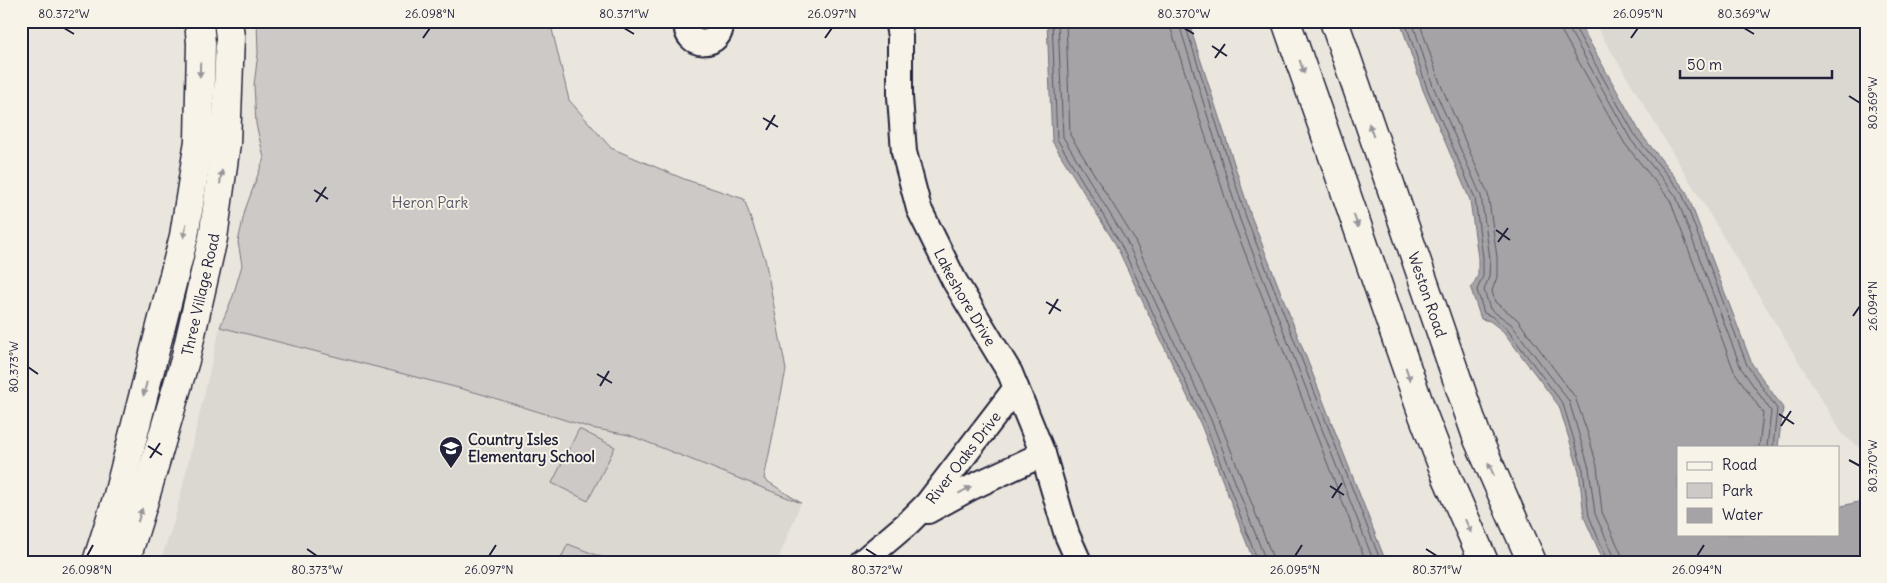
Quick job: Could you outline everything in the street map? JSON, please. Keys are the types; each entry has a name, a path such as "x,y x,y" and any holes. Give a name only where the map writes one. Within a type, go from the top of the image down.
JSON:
{"main road":[{"name":"Three Village Road","path":"97,562 117,499 184,236 198,141 201,42 199,21"},
{"name":"Three Village Road","path":"125,562 185,360 213,238 226,143 230,37 228,21"},
{"path":"1286,21 1423,415 1446,475 1484,562"},
{"name":"Weston Road","path":"1334,21 1477,437 1532,562"}],"street":[{"path":"687,21 686,30 689,35 697,42 703,43 717,36 721,26 720,21"},
{"name":"Lakeshore Drive","path":"897,21 900,36 900,97 904,152 919,209 954,280 1010,373 1043,454 1067,535 1079,562"},
{"name":"River Oaks Drive","path":"862,562 908,523 927,504 1016,388"},
{"name":"River Oaks Drive","path":"908,523 972,487 1043,454"}],"shaded area":[{"path":"1593,21 1866,21 1866,453 1843,435"},
{"name":"Country Isles Elementary School","path":"220,327 478,393 591,428 629,435 801,503 777,562 160,562 175,518"}],"green space":[{"name":"Heron Park","path":"257,21 550,21 569,100 611,148 684,179 744,199 765,259 786,370 764,479 801,503 629,435 591,428 478,393 220,327 233,296 242,265 238,242 245,210 264,158 256,124 254,85 258,53"},
{"path":"579,429 615,447 588,501 552,483"},
{"path":"568,544 614,562 559,562"}],"water":[{"path":"1047,21 1188,21 1251,216 1386,562 1254,562 1201,425 1116,245 1052,141"},
{"path":"1400,21 1578,21 1641,134 1686,191 1752,364 1783,408 1778,446 1677,446 1677,536 1840,536 1840,506 1866,500 1866,562 1604,562 1584,517 1579,471 1559,406 1503,331 1490,321 1481,319 1471,289 1478,275 1478,258 1470,200 1423,90"}],"place":[{"name":"Country Isles Elementary School","path":"451,469"}]}
